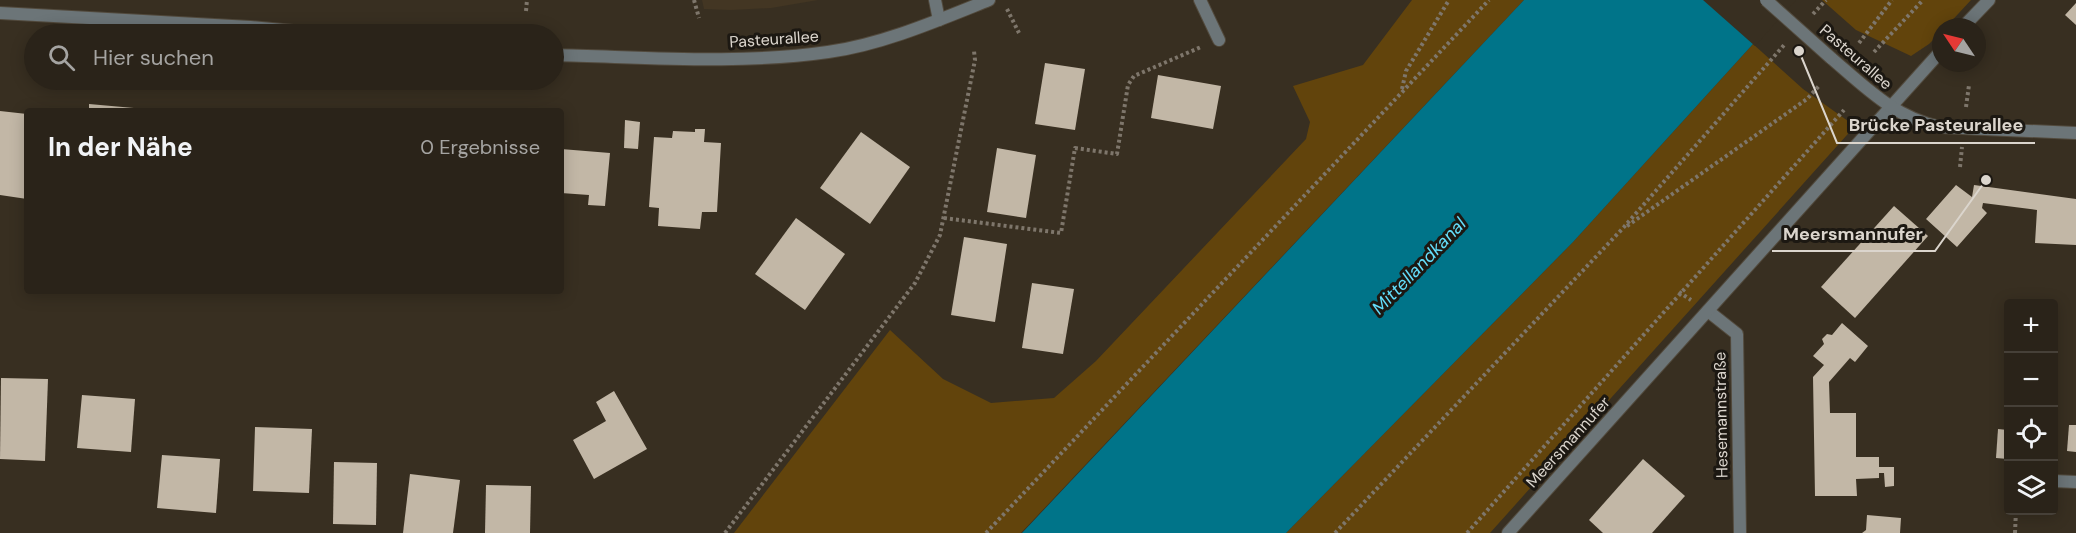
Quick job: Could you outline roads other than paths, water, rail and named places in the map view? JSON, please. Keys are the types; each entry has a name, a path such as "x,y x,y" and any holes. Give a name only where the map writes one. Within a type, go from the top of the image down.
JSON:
{"street":[{"path":"935,0 939,20"},
{"name":"Pasteurallee","path":"564,55 771,58 830,52 939,20 989,0"},
{"path":"1200,0 1219,40"},
{"name":"Pasteurallee","path":"1766,0 1889,107 1920,123 1940,127 2076,133"},
{"path":"1972,18 1989,0"},
{"path":"0,13 196,24"},
{"name":"Meersmannufer","path":"1508,533 1932,61"},
{"name":"Hesemannstraße","path":"1708,311 1737,334 1740,533"},
{"path":"2058,481 2076,482"}],"water":[{"name":"Mittellandkanal","path":"1524,0 1793,0 1573,242 1286,533 1022,533"}],"place":[{"name":"Brücke Pasteurallee","path":"1799,51"},
{"name":"Meersmannufer","path":"1986,180"}]}
